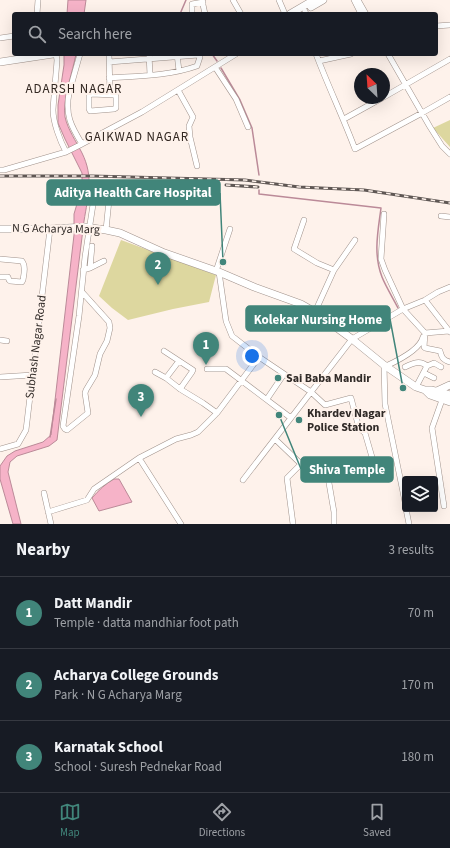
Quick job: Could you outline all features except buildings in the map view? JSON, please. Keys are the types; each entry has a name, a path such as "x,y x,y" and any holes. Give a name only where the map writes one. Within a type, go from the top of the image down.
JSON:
{"main road":[{"path":"293,12 314,0"},
{"path":"304,12 323,0"},
{"path":"0,62 41,56"},
{"name":"N G Acharya Marg","path":"0,229 87,228 106,230 134,238 162,252 301,304 315,312 352,339 385,366 416,387 425,390 430,395 450,402"},
{"path":"436,391 450,385"},
{"path":"425,390 432,390 450,395"}],"street":[{"path":"38,0 38,12"},
{"path":"233,0 240,12"},
{"path":"279,0 284,12"},
{"path":"354,0 360,12"},
{"path":"358,0 365,12"},
{"path":"192,12 192,4 202,1 205,12"},
{"path":"438,26 450,25"},
{"path":"0,38 12,36"},
{"path":"56,56 57,60 53,111 56,126 63,146 68,151"},
{"path":"79,56 68,98 68,116 81,145"},
{"path":"109,56 110,94"},
{"path":"109,62 149,56 150,74"},
{"path":"178,56 179,71"},
{"path":"110,78 179,71 196,66 200,56"},
{"path":"0,170 68,151 81,145 142,112 233,56"},
{"path":"318,56 355,149 450,97"},
{"path":"319,56 326,56"},
{"path":"319,61 342,56"},
{"path":"389,56 442,146 450,154"},
{"path":"390,94 450,60"},
{"path":"215,67 236,99 248,128"},
{"path":"178,90 194,118 189,126 197,166"},
{"path":"91,94 110,94 116,96 116,108 90,111 89,96 91,94"},
{"path":"344,119 372,104"},
{"path":"82,292 109,322 110,328 106,344 99,356 95,376 86,390 85,397 88,413 67,430 63,426 82,292 87,228 94,198 96,197 109,200 106,230"},
{"path":"384,214 381,259 402,310 423,335 421,342 406,357 385,366 385,404 402,487"},
{"path":"442,216 450,217"},
{"path":"304,220 294,250 317,263 334,270"},
{"name":"Subhash Nagar Road","path":"0,449 18,444 26,430 50,229"},
{"path":"230,229 218,272 226,321 232,336 259,357 311,392 325,405 351,398 359,428 365,433 374,464"},
{"path":"315,312 334,270 355,240"},
{"path":"90,268 92,246"},
{"path":"0,259 22,261 24,263 22,282 10,282 8,277 0,277"},
{"path":"84,270 104,261"},
{"path":"244,480 352,339 389,319 402,310 450,287"},
{"path":"425,300 450,331"},
{"path":"402,310 425,332 450,331"},
{"path":"425,332 424,347 440,351 441,357 450,362"},
{"path":"0,340 7,341"},
{"path":"164,351 193,371 180,389"},
{"path":"48,512 87,500 94,489 139,458 176,439 198,432 217,414 259,357"},
{"path":"166,378 179,361"},
{"path":"405,367 417,362 426,364 427,366"},
{"path":"416,387 427,366 434,363 441,367"},
{"path":"207,369 226,369 291,418"},
{"path":"155,372 203,403 217,414"},
{"path":"424,373 434,378"},
{"path":"267,399 284,374"},
{"path":"0,377 33,375"},
{"path":"442,400 432,428 444,506"},
{"path":"275,439 301,464"},
{"path":"139,458 181,524"},
{"path":"293,524 287,478 301,464 324,460 334,512 334,524"},
{"path":"44,493 52,524"},
{"path":"407,512 409,524"}],"shaded area":[{"path":"68,0 86,0 84,12 67,12"},
{"path":"64,56 76,56 66,94 64,110 66,122 86,162 89,187 57,440 49,446 17,456 10,462 8,472 21,524 13,524 0,479 0,466 7,456 15,451 43,442 51,435 74,235 74,214 82,187 82,173 58,123 58,105"},
{"path":"450,120 450,147 433,128"},
{"path":"121,240 216,275 209,302 128,320 99,296"},
{"path":"114,479 119,479 132,502 99,511 92,498 102,487"}],"waterway":[{"path":"181,12 186,0"},
{"path":"213,56 217,61"},
{"path":"221,68 240,100 252,128 259,175"},
{"path":"259,190 259,194 381,208 377,242 379,268 398,308"},
{"path":"50,437 56,399"}],"railway":[{"path":"0,176 92,176 245,180 299,187 364,190 450,203"},
{"path":"226,185 258,187"}],"place":[{"name":"Aditya Health Care Hospital","path":"223,262"},
{"name":"Acharya College Grounds","path":"158,285"},
{"name":"Datt Mandir","path":"206,365"},
{"name":"Sai Baba Mandir","path":"278,378"},
{"name":"Kolekar Nursing Home","path":"403,388"},
{"name":"Shiva Temple","path":"279,415"},
{"name":"Karnatak School","path":"141,417"},
{"name":"Khardev Nagar Police Station","path":"299,420"}],"district":[{"name":"ADARSH NAGAR","path":"74,89"},
{"name":"GAIKWAD NAGAR","path":"137,137"}]}
